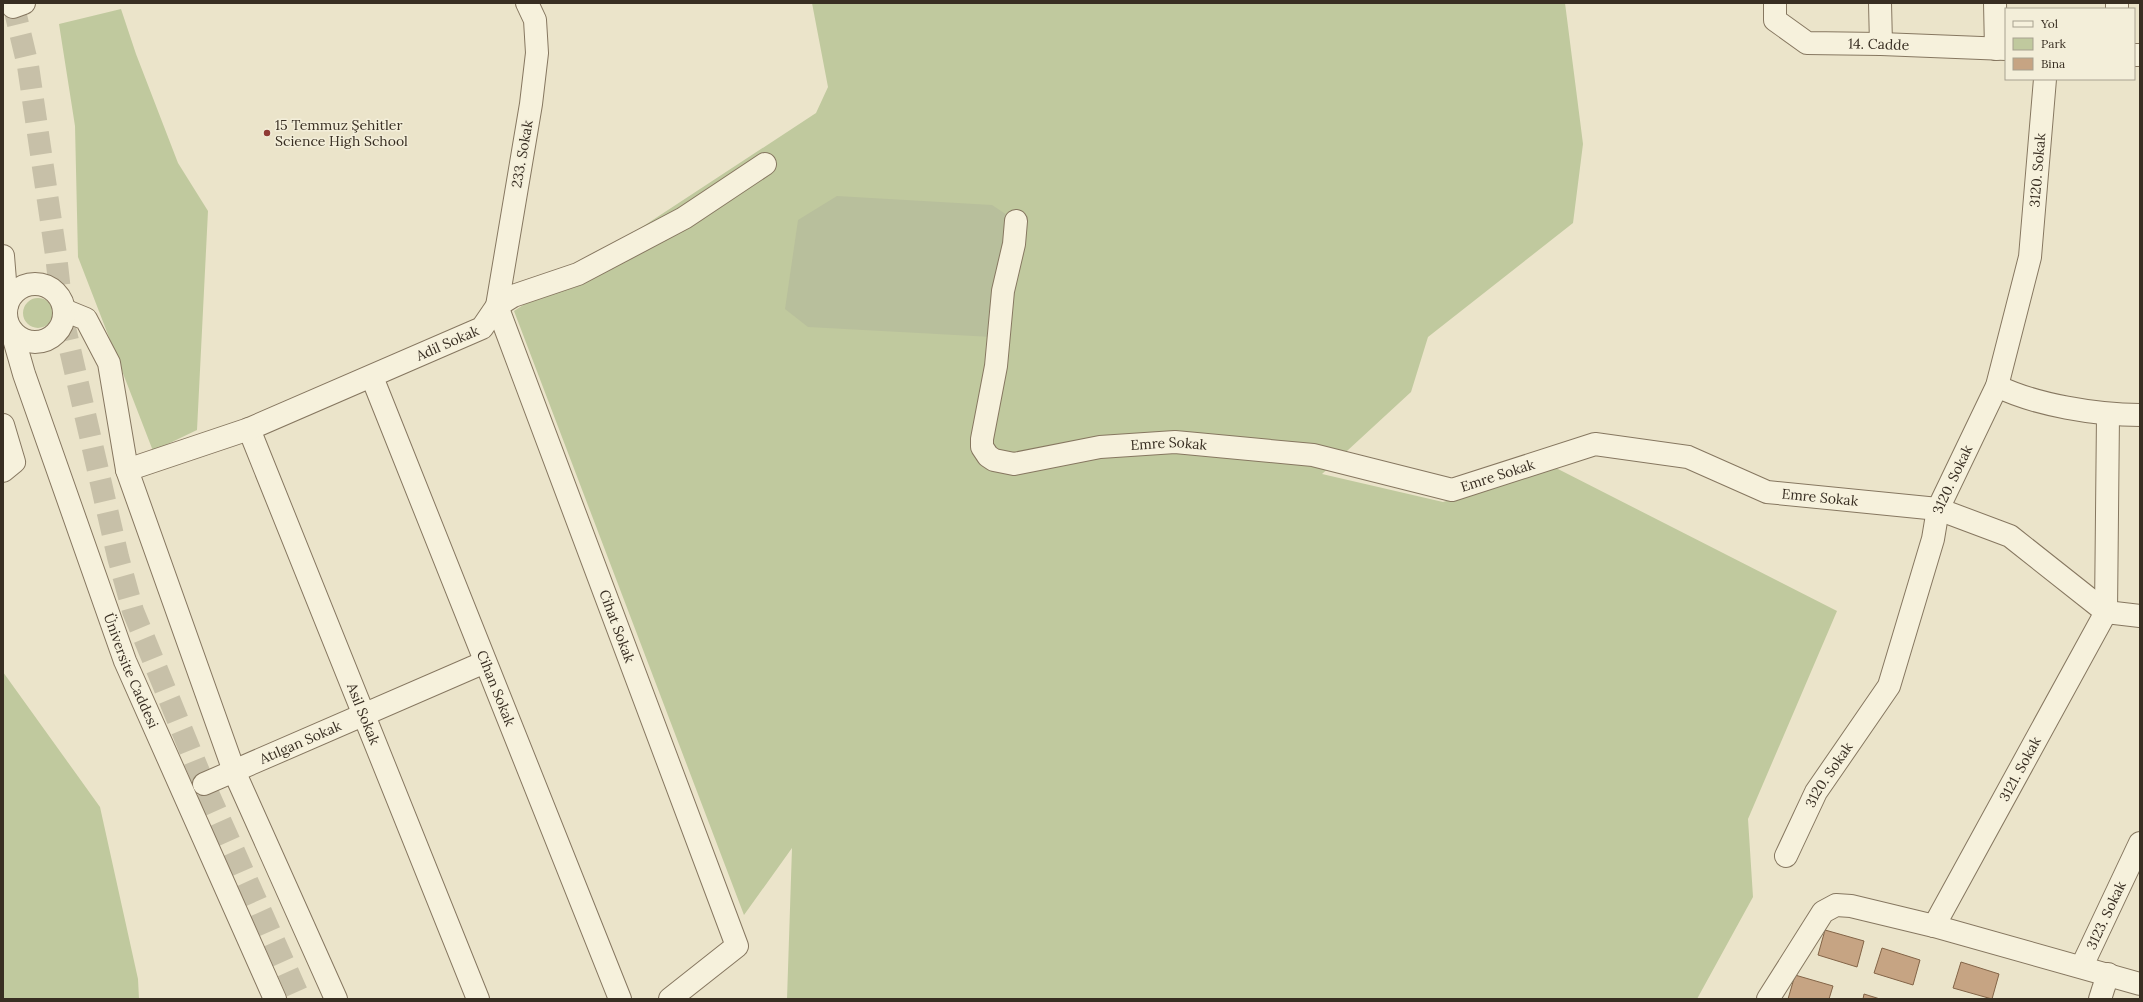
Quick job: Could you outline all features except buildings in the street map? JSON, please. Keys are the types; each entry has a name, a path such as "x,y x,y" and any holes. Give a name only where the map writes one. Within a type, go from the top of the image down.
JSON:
{"street":[{"name":"233. Sokak","path":"496,306 531,104 537,53 535,20 527,3"},
{"name":"14. Cadde","path":"1775,3 1775,20 1807,43 1881,44 2001,49"},
{"path":"1880,3 1881,44"},
{"path":"1995,3 2001,49"},
{"name":"3120. Sokak","path":"1786,856 1816,792 1888,686 1933,539 1938,509 1997,386 2030,257 2045,80"},
{"name":"Adil Sokak","path":"127,470 249,429 372,377 482,328 496,306 513,296 578,274 684,218 765,164"},
{"name":"Emre Sokak","path":"1016,221 1014,244 1003,291 996,366 982,439 982,447 988,456 994,460 1014,464 1100,447 1175,442 1312,455 1350,463 1452,490 1595,444 1688,457 1767,492 1938,509 2010,536 2106,612"},
{"name":"Üniversite Caddesi","path":"3,256 7,316 24,374 126,661 275,999"},
{"path":"37,284 47,287 55,293 61,300 64,310 60,328 46,340 28,342 7,316 12,296 19,289 37,284"},
{"name":"Cihat Sokak","path":"496,306 737,946 670,999"},
{"path":"64,310 86,319 109,363 127,470 234,771 336,999"},
{"name":"Cihan Sokak","path":"372,377 620,999"},
{"path":"1997,386 2017,396 2108,414 2140,415"},
{"path":"2108,414 2106,612 2140,616"},
{"path":"3,425 14,462 3,471"},
{"name":"Asil Sokak","path":"249,429 478,999"},
{"name":"3121. Sokak","path":"1934,926 2106,612"},
{"name":"Atılgan Sokak","path":"204,784 485,662"},
{"name":"3123. Sokak","path":"2082,966 2140,843"},
{"path":"1768,999 1823,912 1836,905 1851,906 1934,926 2082,966 2140,984"},
{"path":"2100,999 2108,974"}],"green space":[{"path":"812,3 1565,3 1583,144 1573,223 1428,337 1411,392 1322,474 1443,502 1556,468 1837,611 1748,819 1753,897 1697,999 787,999 792,848 744,915 514,311 816,113 828,87"},
{"path":"121,9 136,54 178,163 208,211 197,430 153,451 78,257 75,126 59,24"},
{"path":"837,196 992,205 1016,221 992,337 808,327 785,309 798,220"},
{"path":"38,298 49,302 53,313 49,324 38,328 27,324 23,313 27,302"},
{"path":"3,672 100,807 138,979 139,999 3,999"}],"tunnel":[{"path":"13,3 28,66 56,255 61,300"},
{"path":"63,319 118,557 133,611 204,784 300,999"}],"place":[{"name":"15 Temmuz Şehitler Science High School","path":"267,133"}]}
